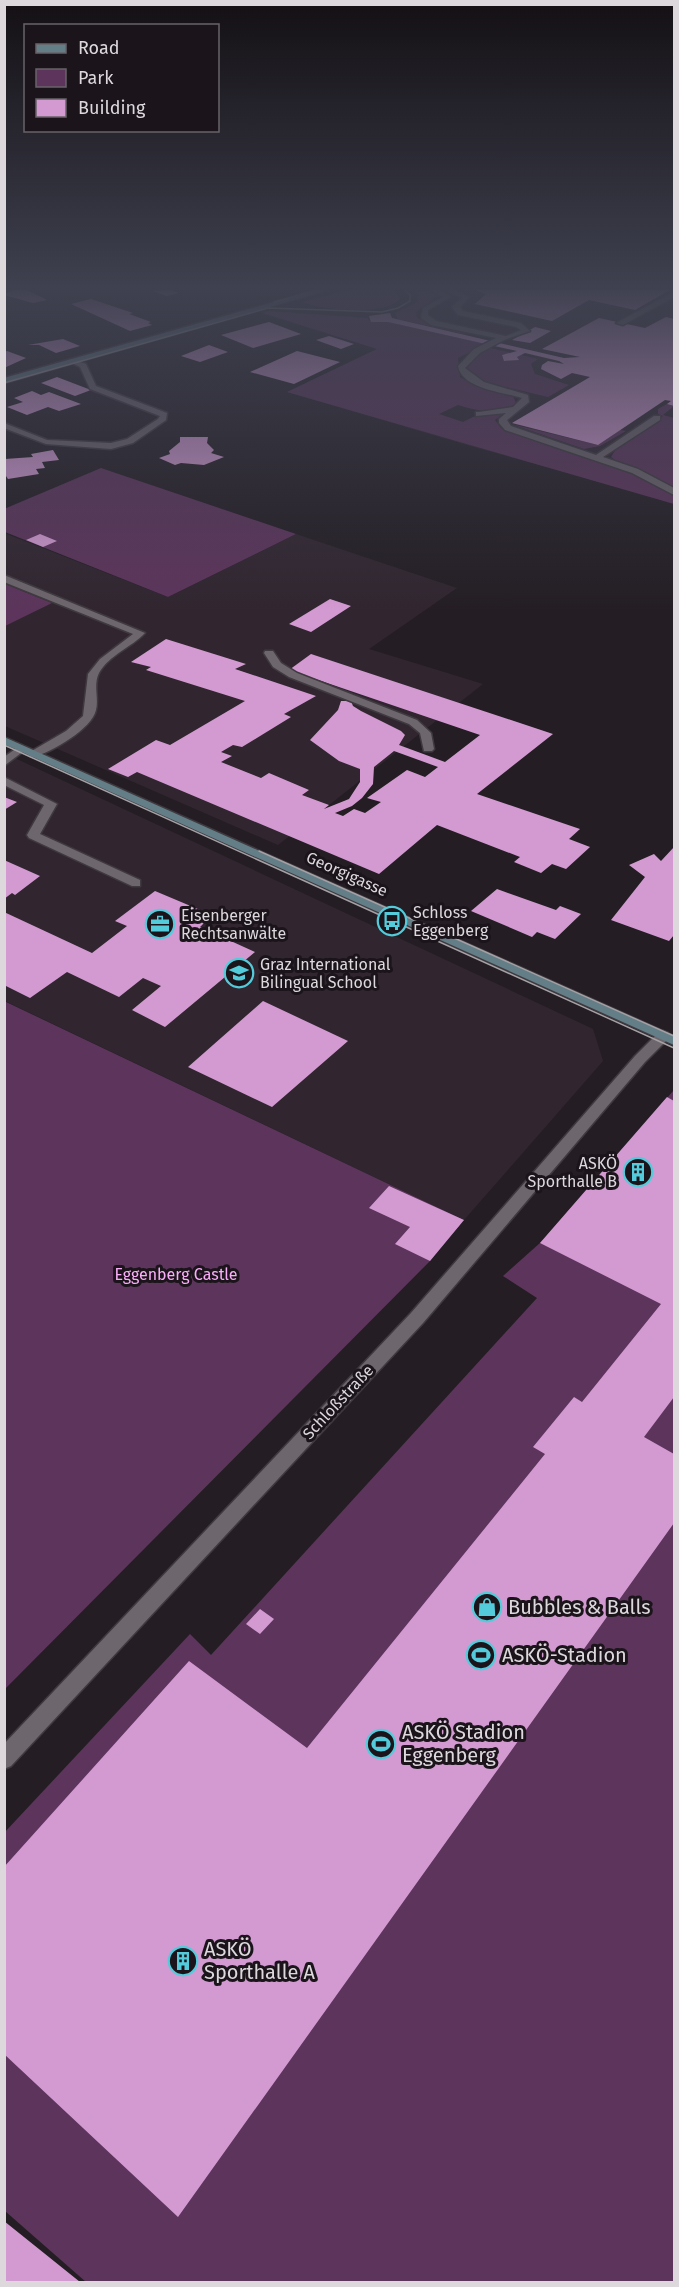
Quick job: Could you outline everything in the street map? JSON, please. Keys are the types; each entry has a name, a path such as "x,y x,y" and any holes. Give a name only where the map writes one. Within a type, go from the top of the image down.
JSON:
{"main road":[{"name":"Georgigasse","path":"4,740 669,1039"}],"street":[{"path":"4,425 46,442 111,446 130,441 162,420 164,416 118,397"},
{"path":"524,397 526,400 503,419 503,423 508,428 655,480 675,492"},
{"path":"479,414 517,409"},
{"path":"597,458 657,418"},
{"path":"4,578 140,633 106,658 91,678 88,716 70,732 34,754"},
{"path":"269,653 277,664 293,675 413,722 423,729 429,742 428,749"},
{"path":"4,763 21,748"},
{"path":"4,780 51,804 33,835 136,883"},
{"name":"Schloßstraße","path":"4,1759 417,1318 640,1059 669,1039"}],"shaded area":[{"path":"303,397 674,397 674,502 470,446"},
{"path":"4,533 168,597 296,534 457,588 369,649 483,684 278,845 5,726"},
{"name":"Graz International Bilingual School","path":"4,753 593,1029 603,1061 464,1220 5,1001"}],"green space":[{"path":"303,397 513,397 516,403 504,410 480,410 458,405 439,414 463,422 473,417 505,412 495,420 501,428 654,481 674,495 674,504"},
{"path":"667,404 674,406 663,415 674,418 674,491 646,472 619,463 611,457 616,449 663,416 658,414 658,409"},
{"path":"511,424 598,445 620,430 626,431 600,446 584,449"},
{"path":"101,468 296,534 168,597 5,532 4,509"},
{"path":"5,584 52,603 5,626"},
{"name":"Eggenberg Castle","path":"4,1001 464,1220 430,1261 5,1689"},
{"name":"ASKÖ Stadion Eggenberg","path":"674,1090 674,2282 86,2282 5,2211 4,1833 190,1634 211,1655 537,1298 503,1276 540,1243"}],"building":[{"path":"62,397 81,404 59,411 48,407 27,415 7,407 23,402 14,398"},
{"path":"557,397 674,397 674,406 667,404 671,401 665,400 598,445 512,423"},
{"path":"180,437 208,437 207,443 214,450 211,453 224,457 204,465 181,463 175,465 159,458 170,454 169,451 180,442"},
{"path":"53,450 59,460 42,462 45,468 36,469 39,474 8,479 4,473 5,459 33,457 31,454"},
{"path":"40,534 57,541 43,547 26,540"},
{"path":"330,599 351,606 311,632 289,624"},
{"path":"166,639 246,664 235,669 316,696 284,714 291,717 242,747 233,745 221,752 232,756 221,762 261,778 269,773 309,790 302,795 329,805 324,809 349,799 360,782 360,769 339,761 310,740 338,710 341,701 351,701 353,706 361,711 401,731 405,735 399,745 445,762 480,735 289,670 311,654 553,734 477,794 580,829 569,839 590,847 566,869 552,864 541,873 514,862 520,857 437,825 379,874 137,772 128,777 108,769 156,740 170,745 245,701 146,670 151,667 131,662","holes":["394,751 438,767 425,777 407,770 367,798 381,802 365,813 354,809 343,816 335,813 352,806 362,798 373,784 374,767"]},
{"path":"4,797 17,802 4,810"},
{"path":"674,847 674,935 669,941 611,920 645,877 629,865 654,854 661,861"},
{"path":"4,860 40,876 15,895 12,893 4,899"},
{"path":"497,889 556,910 560,906 581,914 555,939 537,932 532,937 471,911"},
{"path":"155,891 212,915 200,927 255,952 165,1027 132,1010 161,986 143,978 119,997 67,972 30,998 4,985 4,912 92,953 127,926 115,921"},
{"path":"263,1001 348,1041 272,1107 188,1067"},
{"name":"ASKÖ Sporthalle A","path":"667,1097 674,1101 674,1397 644,1437 674,1454 674,1523 178,2217 4,2054 4,1867 189,1661 307,1748 545,1454 533,1447 574,1397 582,1402 661,1304 540,1243"},
{"path":"389,1186 464,1220 430,1261 395,1244 410,1227 369,1208"},
{"path":"260,1609 274,1619 260,1634 246,1624"},
{"path":"4,2221 80,2282 4,2282"}],"tram line":[{"path":"4,745 674,1048"},
{"path":"259,851 674,1036"}],"place":[{"name":"Schloss Eggenberg","path":"392,921"},
{"name":"Eisenberger Rechtsanwälte","path":"160,924"},
{"name":"Graz International Bilingual School","path":"239,973"},
{"name":"ASKÖ Sporthalle B","path":"638,1172"},
{"name":"Bubbles & Balls","path":"487,1607"},
{"name":"ASKÖ-Stadion","path":"481,1655"},
{"name":"ASKÖ Stadion Eggenberg","path":"381,1744"},
{"name":"ASKÖ Sporthalle A","path":"183,1961"}]}
